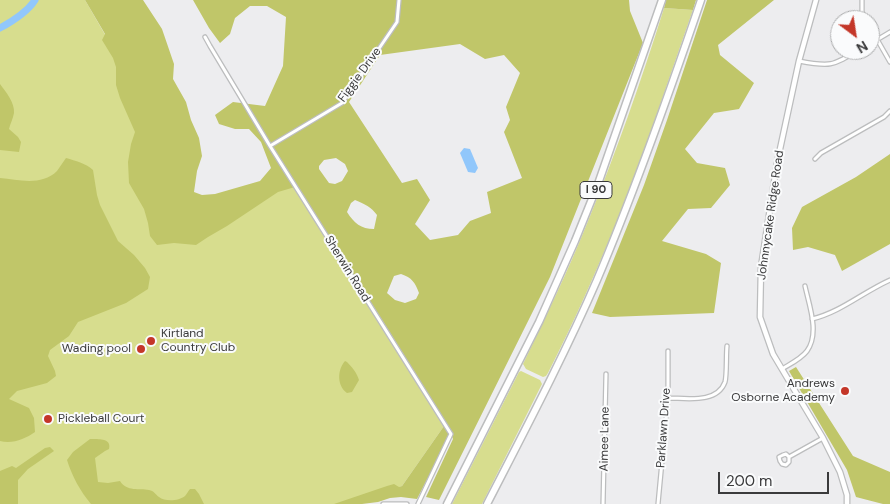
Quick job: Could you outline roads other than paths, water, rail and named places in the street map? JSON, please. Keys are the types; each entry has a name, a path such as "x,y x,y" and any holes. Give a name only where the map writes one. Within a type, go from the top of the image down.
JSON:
{"highway":[{"name":"I 90","path":"448,504 538,322 575,241 598,184 662,0"},
{"name":"I 90","path":"487,504 552,375 596,282 627,209 700,2"}],"main road":[{"name":"Johnnycake Ridge Road","path":"816,0 799,61 777,163 761,267 760,317 773,354 840,472 847,495 847,504"}],"street":[{"name":"Figgie Drive","path":"270,146 342,103 397,22 400,0"},
{"name":"Sherwin Road","path":"205,37 270,146 451,434 418,504"},
{"path":"880,45 890,62"},
{"path":"799,61 820,65 833,64 840,60"},
{"path":"815,159 821,153 890,112"},
{"path":"812,319 836,311 890,280"},
{"path":"782,369 799,358 812,341 812,319 805,286"},
{"path":"668,398 705,398 718,393 725,382 727,346"},
{"name":"Parklawn Drive","path":"658,504 668,398 668,351"},
{"name":"Aimee Lane","path":"603,504 606,374"},
{"path":"789,457 822,438"},
{"path":"383,504 407,504"}],"water":[{"path":"464,148 470,149 478,168 475,173 468,172 460,153"}],"waterway":[{"path":"0,28 24,12 35,0"}],"place":[{"name":"Kirtland Country Club","path":"151,341"},
{"name":"Wading pool","path":"141,349"},
{"name":"Andrews Osborne Academy","path":"845,391"},
{"name":"Pickleball Court","path":"48,419"}]}
